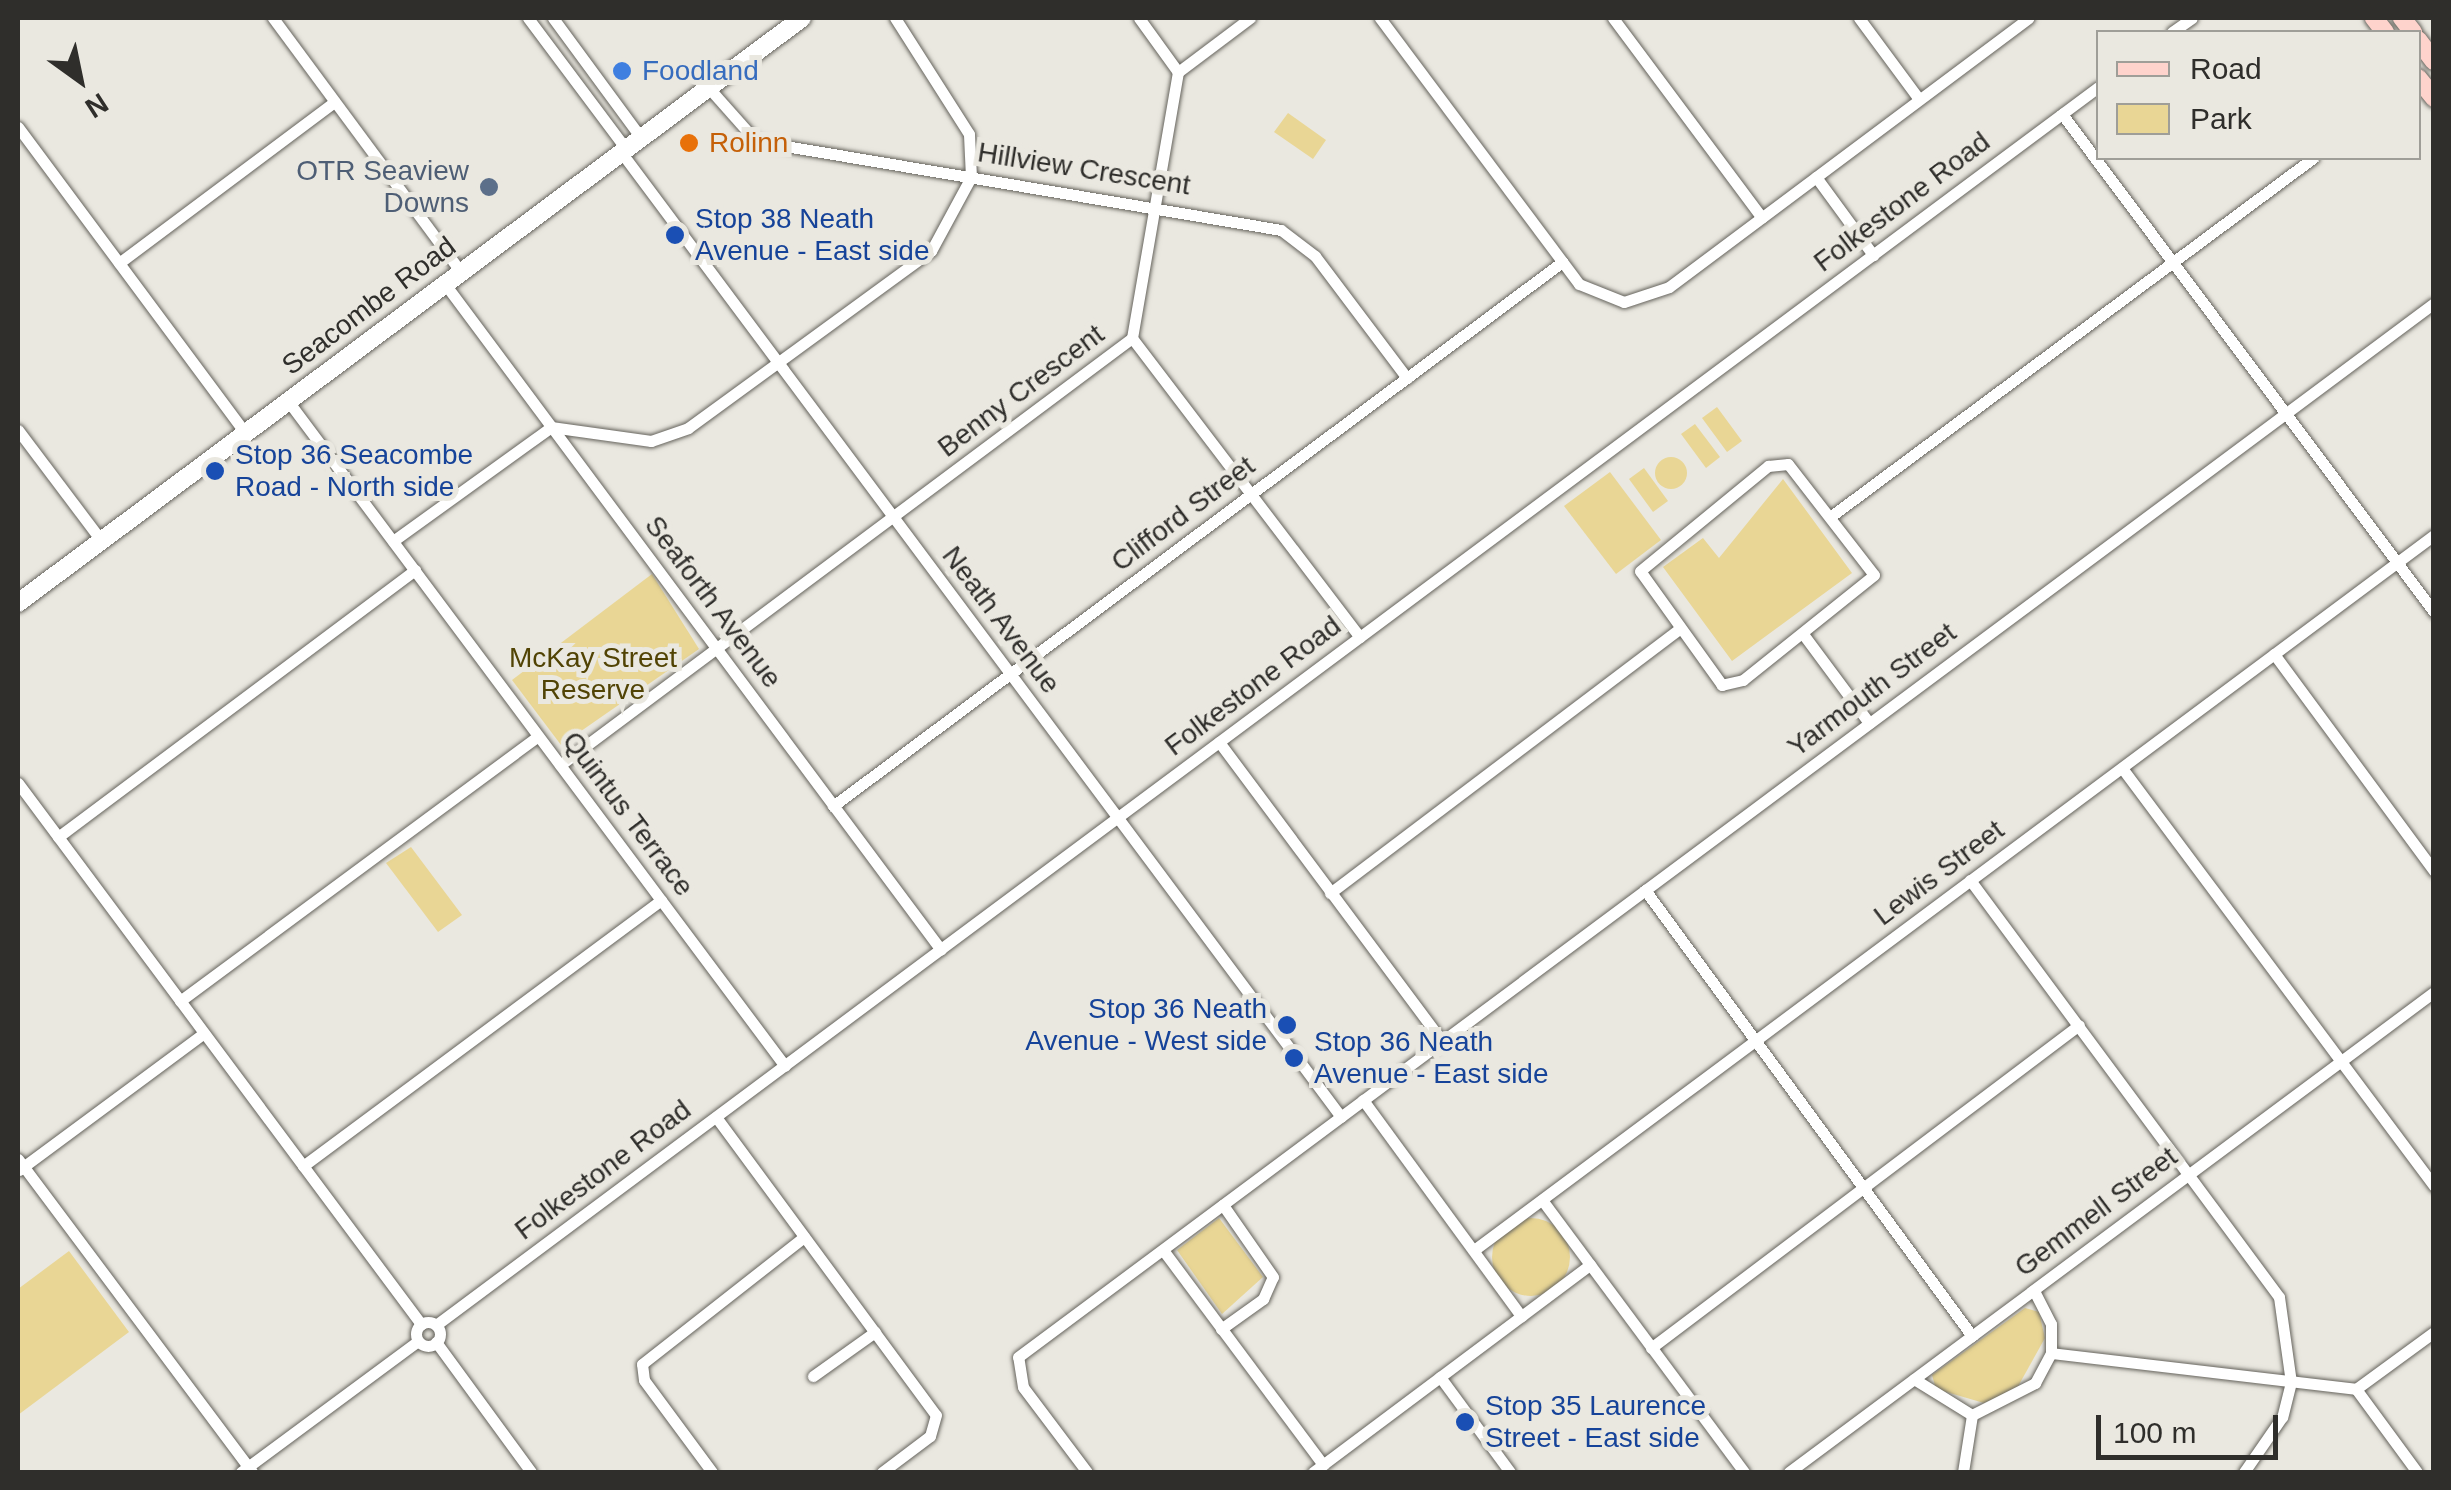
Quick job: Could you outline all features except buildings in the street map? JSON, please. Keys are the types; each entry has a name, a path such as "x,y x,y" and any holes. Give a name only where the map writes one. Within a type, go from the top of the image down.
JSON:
{"main road":[{"name":"Seacombe Road","path":"18,603 798,19"}],"street":[{"path":"273,18 461,272"},
{"path":"528,18 629,146"},
{"path":"552,18 629,146"},
{"path":"393,541 551,427 661,440 779,363 931,252 971,177 962,112 896,18"},
{"path":"1139,18 1178,72 1250,18"},
{"path":"1380,18 1562,262 1587,290 1615,301 1649,298 2028,18"},
{"path":"1613,18 1762,218"},
{"path":"1859,18 1919,98"},
{"name":"Benny Crescent","path":"560,765 1132,338 1158,207 1178,72"},
{"name":"Hillview Crescent","path":"708,88 750,138 1158,207 1292,237 1407,378"},
{"name":"Folkestone Road","path":"436,1326 2096,88"},
{"path":"119,263 334,102"},
{"path":"2062,114 2096,159"},
{"path":"18,127 245,433"},
{"name":"Neath Avenue","path":"629,146 779,363 1341,1117"},
{"path":"2097,160 2434,612"},
{"path":"1834,514 2309,160"},
{"path":"1816,177 1873,255"},
{"name":"Clifford Street","path":"834,806 1562,262"},
{"name":"Seaforth Avenue","path":"445,284 941,950"},
{"name":"Yarmouth Street","path":"1086,1472 1023,1388 1016,1362 2434,303"},
{"path":"1132,338 1360,637"},
{"name":"Quintus Terrace","path":"288,401 785,1066"},
{"path":"18,430 101,540"},
{"path":"1768,466 1801,471 1874,575 1803,634 1729,685 1715,681 1676,631 1641,585 1644,562 1768,466"},
{"name":"Lewis Street","path":"1474,1250 2434,536"},
{"path":"58,837 415,570"},
{"path":"1330,892 1676,631"},
{"path":"1803,634 1869,724"},
{"path":"2274,654 2434,871"},
{"path":"180,1001 538,736"},
{"path":"1219,742 1442,1041"},
{"path":"2122,768 2434,1186"},
{"path":"18,783 421,1324 436,1326 436,1342 530,1472"},
{"path":"1970,880 2279,1296 2291,1382 2282,1417 2244,1472"},
{"path":"1645,890 1972,1336"},
{"path":"303,1166 661,900"},
{"name":"Gemmell Street","path":"1789,1472 2434,992"},
{"path":"1651,1348 2078,1025"},
{"path":"204,1032 19,1166 247,1471 418,1341 436,1342"},
{"path":"1363,1100 1522,1316"},
{"path":"716,1117 936,1415 930,1436 882,1472"},
{"path":"1542,1200 1744,1472"},
{"path":"1221,1329 1263,1299 1273,1278 1223,1205"},
{"path":"712,1472 644,1380 642,1364 804,1237"},
{"path":"1162,1250 1318,1469 1590,1265"},
{"path":"1972,1414 2035,1382 2051,1353 2052,1324 2034,1290"},
{"path":"418,1341 421,1324"},
{"path":"813,1376 875,1332"},
{"path":"2051,1353 2356,1389 2434,1332"},
{"path":"1440,1377 1510,1472"},
{"path":"1914,1379 1972,1414"},
{"path":"2356,1389 2417,1472"},
{"path":"1962,1472 1972,1414"}],"green space":[{"path":"1288,113 1326,140 1313,159 1274,132"},
{"path":"1717,407 1742,441 1727,452 1702,418"},
{"path":"1695,424 1720,457 1706,468 1681,434"},
{"path":"1671,457 1682,462 1687,473 1682,484 1671,489 1660,484 1655,473 1660,462"},
{"path":"1644,468 1668,501 1653,512 1629,479"},
{"path":"1610,472 1661,540 1616,574 1564,506"},
{"path":"1783,479 1852,573 1732,661 1663,567 1703,538 1719,558"},
{"name":"McKay Street Reserve","path":"652,574 699,649 561,745 512,680"},
{"path":"411,847 462,915 438,932 386,863"},
{"path":"1219,1218 1263,1277 1222,1314 1177,1250"},
{"path":"1531,1218 1546,1221 1558,1230 1567,1242 1567,1272 1558,1284 1546,1293 1531,1296 1516,1293 1504,1284 1495,1272 1492,1257 1495,1242 1504,1230 1516,1221"},
{"path":"69,1251 129,1332 18,1415 18,1289"},
{"path":"2025,1308 2039,1312 2045,1338 2016,1390 1984,1403 1936,1389 1932,1375"}],"place":[{"name":"Foodland","path":"622,71"},
{"name":"Rolinn","path":"689,143"},
{"name":"OTR Seaview Downs","path":"489,187"},
{"name":"Stop 38 Neath Avenue - East side","path":"675,235"},
{"name":"Stop 36 Seacombe Road - North side","path":"215,471"},
{"name":"Stop 36 Neath Avenue - West side","path":"1287,1025"},
{"name":"Stop 36 Neath Avenue - East side","path":"1294,1058"},
{"name":"Stop 35 Laurence Street - East side","path":"1465,1422"}]}
